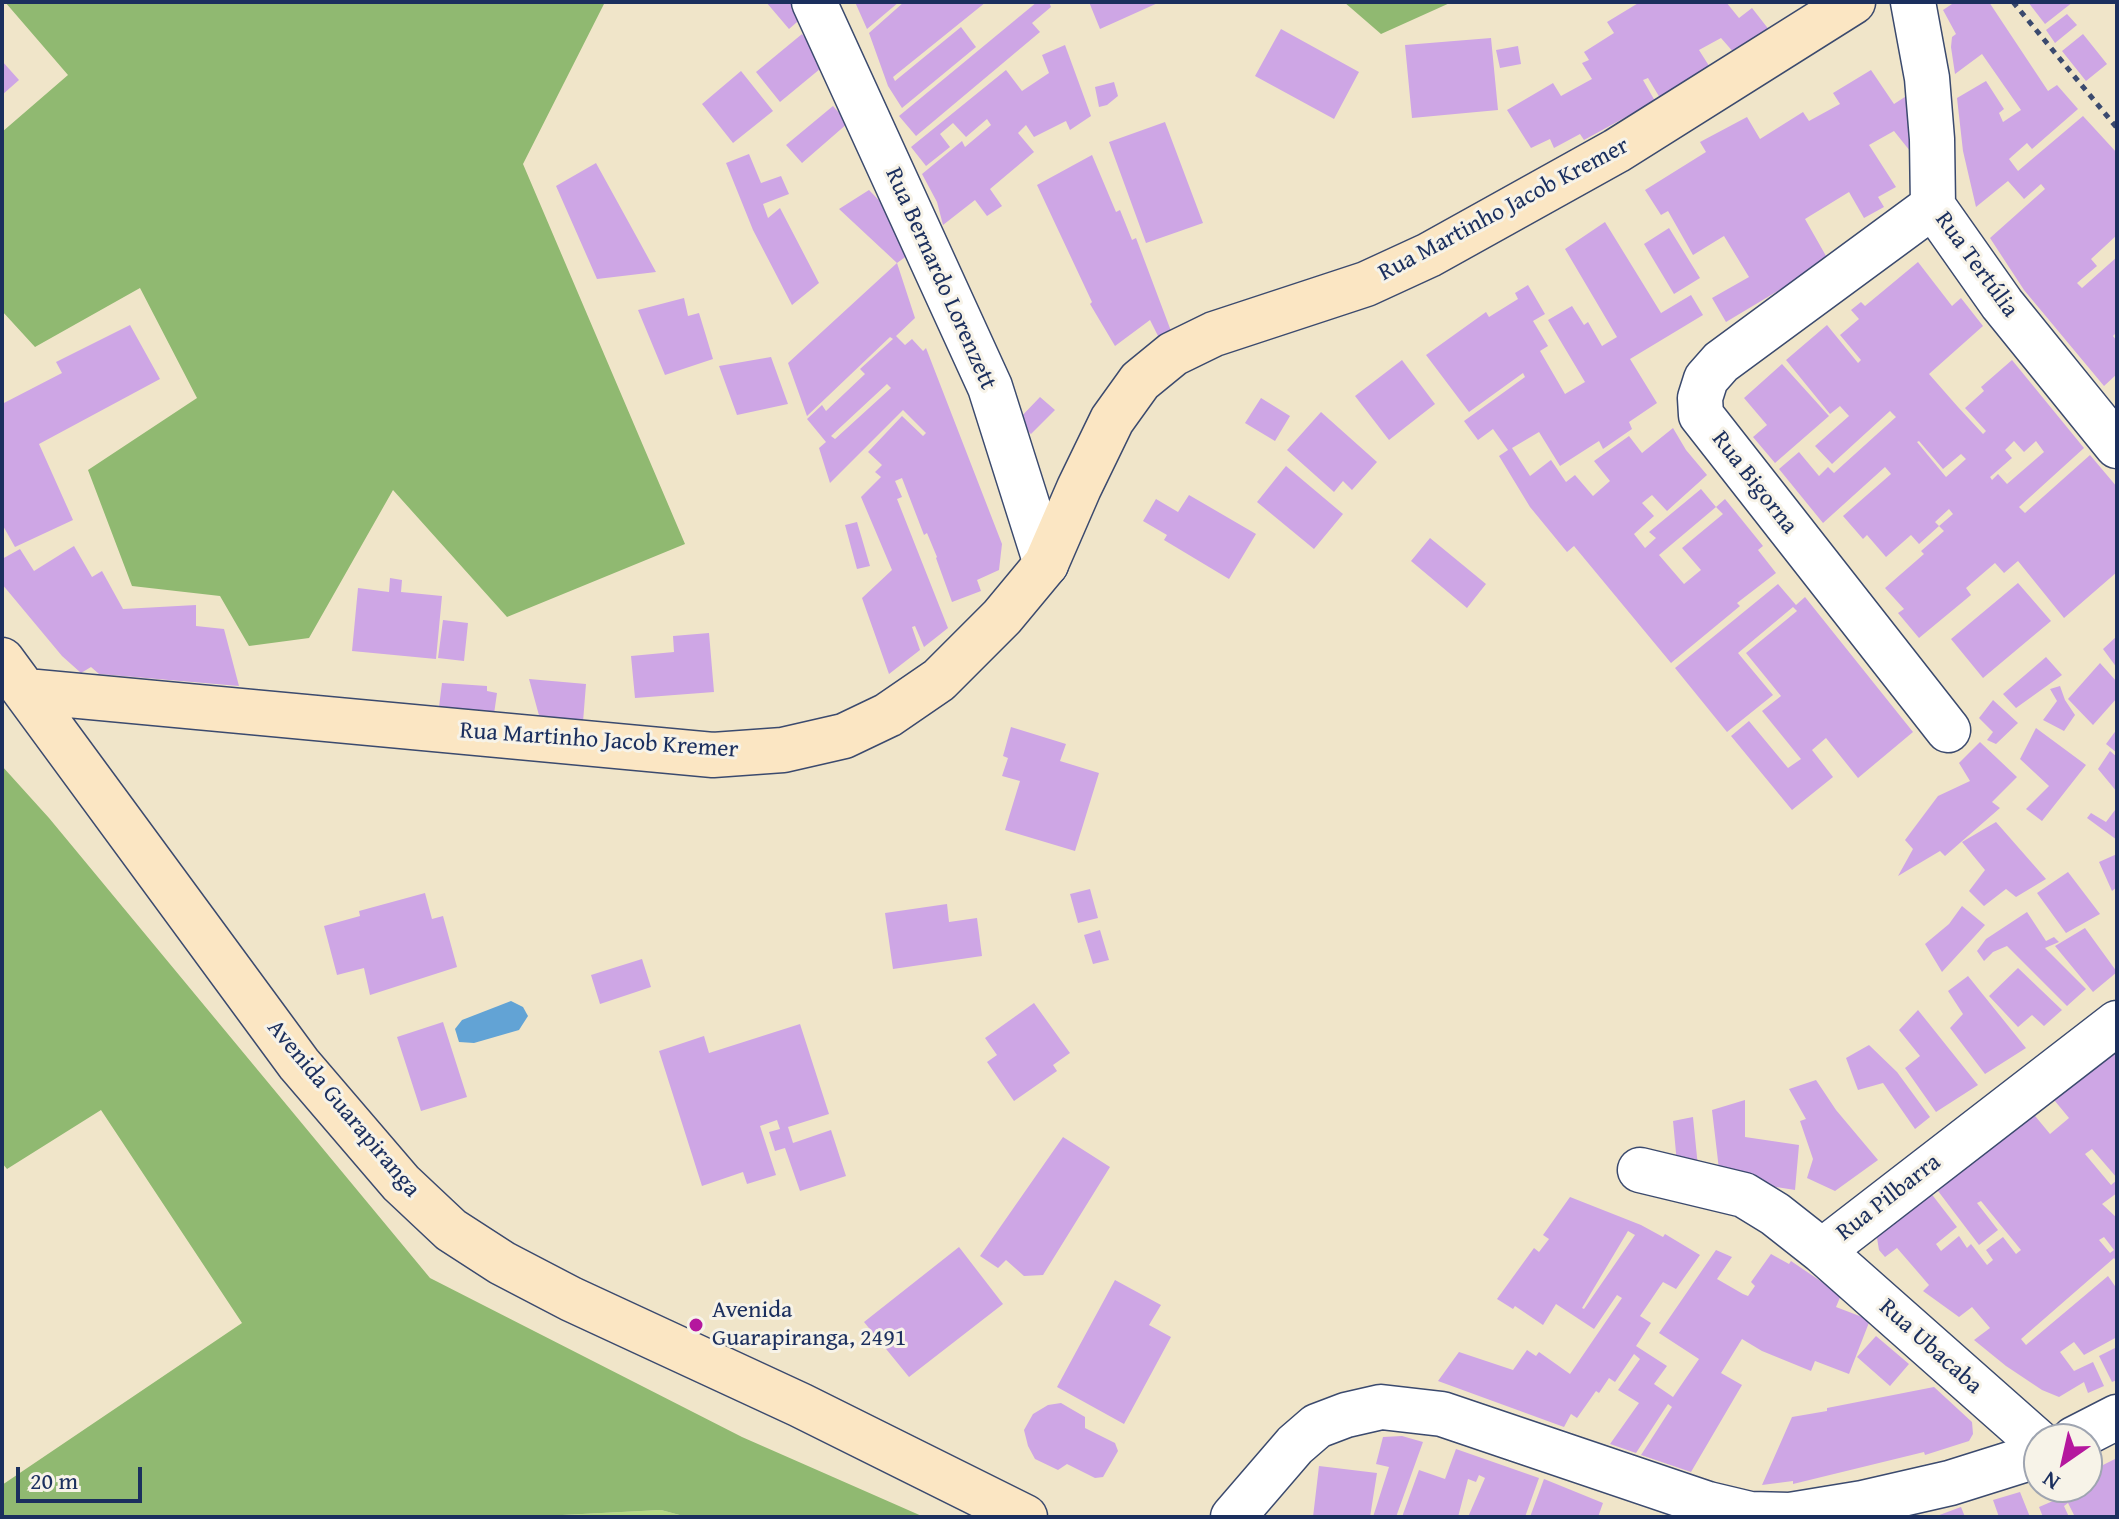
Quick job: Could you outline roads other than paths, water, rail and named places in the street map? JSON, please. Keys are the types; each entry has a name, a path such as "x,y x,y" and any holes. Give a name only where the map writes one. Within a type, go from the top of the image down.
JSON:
{"street":[{"name":"Rua Bernardo Lorenzett","path":"814,2 990,387 1046,564"},
{"name":"Rua Martinho Jacob Kremer","path":"14,676 713,755 783,750 844,736 888,715 939,680 1002,617 1046,564 1112,420 1140,381 1173,354 1214,334 1366,284 1429,255 1616,151 1806,18 1853,2"},
{"name":"Rua Tertúlia","path":"1913,2 1927,78 1933,206 2002,304 2117,446"},
{"name":"Rua Bigorna","path":"1933,206 1721,362 1706,379 1700,398 1701,415 1948,730"},
{"name":"Avenida Guarapiranga","path":"14,676 299,1064 401,1183 451,1230 502,1263 571,1299 800,1405 1025,1517"},
{"name":"Rua Pilbarra","path":"1640,1170 1744,1195 1775,1214 1822,1251 2117,1023"},
{"name":"Rua Ubacaba","path":"1822,1251 2023,1429"},
{"path":"1233,1517 1295,1445 1317,1426 1381,1407 1442,1414 1708,1504 1750,1514 1790,1515 1863,1503 1950,1483 2023,1460"}],"water":[{"path":"511,1001 523,1007 528,1016 519,1030 474,1043 459,1042 455,1029 462,1020"}],"place":[{"name":"Avenida Guarapiranga, 2491","path":"696,1325"}]}
